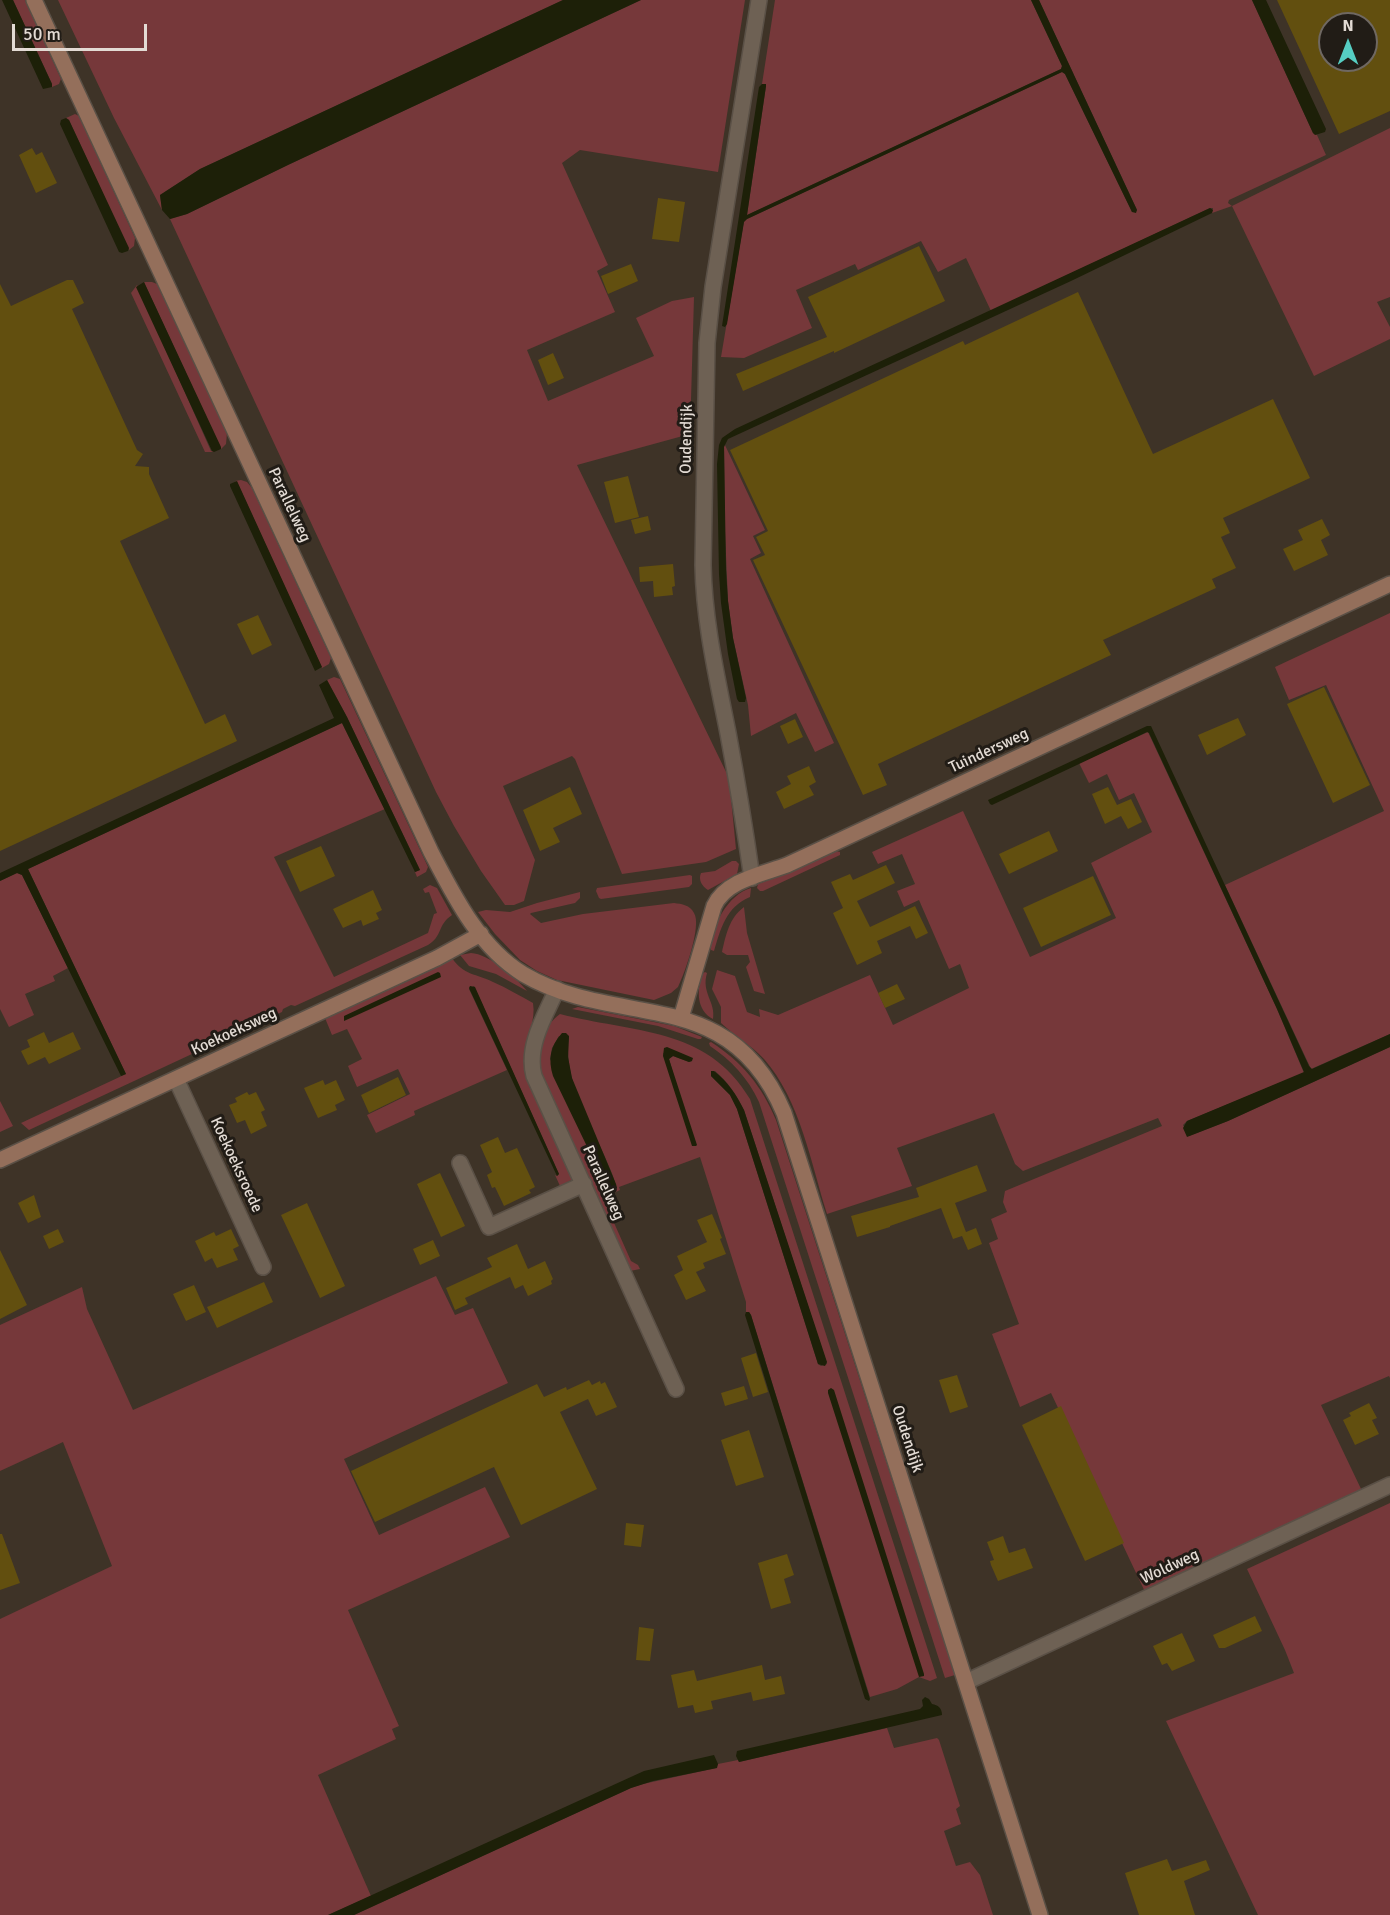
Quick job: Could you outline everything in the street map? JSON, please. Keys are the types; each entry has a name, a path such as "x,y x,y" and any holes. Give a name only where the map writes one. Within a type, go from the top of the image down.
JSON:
{"street":[{"name":"Parallelweg","path":"34,0 431,852 453,894 481,934 499,954 522,973 557,989 592,999 681,1018"},
{"name":"Oudendijk","path":"752,878 740,797 710,637 703,565 707,343 713,287 759,0"},
{"name":"Tuindersweg","path":"681,1018 716,900 729,888 787,865 1390,584"},
{"name":"Koekoeksweg","path":"0,1160 436,958 481,934"},
{"name":"Parallelweg","path":"557,989 533,1045 531,1064 534,1076 676,1389"},
{"name":"Oudendijk","path":"681,1018 713,1031 744,1052 765,1076 779,1100 1040,1915"},
{"name":"Koekoeksroede","path":"176,1079 263,1267"},
{"path":"460,1163 489,1227 584,1184"},
{"name":"Woldweg","path":"966,1682 1390,1485"}],"shaded area":[{"path":"2,0 13,0 52,87 43,89"},
{"path":"13,0 25,0 61,79 59,84 52,87"},
{"path":"58,0 563,0 200,169 160,195 162,210 114,118"},
{"path":"563,0 641,0 187,214 170,219 162,210 160,195 200,169"},
{"path":"641,0 745,0 718,172 580,150 562,163 608,265 597,271 615,312 527,350 548,401 654,356 636,318 672,301 694,297 690,434 577,465 729,778 736,849 706,862 622,874 572,756 503,786 535,860 524,901 514,905 505,905 481,871 436,792 170,219 187,214"},
{"path":"775,0 1031,0 1062,66 1061,69 747,215 766,86 762,84"},
{"path":"1031,0 1039,0 1137,210 1136,213 1132,212 1062,72 747,219 744,222 727,324 725,327 722,326 759,87 766,84 747,215 1061,69 1062,66"},
{"path":"1039,0 1252,0 1313,133 1317,135 1326,155 1229,200 1228,203 1232,206 1212,213 1213,208 1210,208 991,311 966,258 938,272 921,241 858,270 855,264 796,290 812,328 744,358 721,357 744,221 1062,72 1132,212 1137,210"},
{"path":"1252,0 1266,0 1326,129 1325,132 1315,135 1313,133"},
{"path":"75,114 79,116 135,238 134,246 129,250 69,120 66,118"},
{"path":"66,118 69,120 129,248 128,251 119,252 60,124 61,120"},
{"path":"1390,128 1390,297 1377,302 1390,327 1390,339 1314,376 1232,206"},
{"path":"1210,208 1213,210 1212,213 1071,281 728,439 724,447 726,570 733,638 746,698 745,702 739,702 728,654 719,574 717,464 722,438 735,429"},
{"path":"144,282 157,284 227,433 226,444 221,449"},
{"path":"144,282 221,449 212,451 136,287"},
{"path":"137,285 211,451 214,452 205,452 131,293"},
{"path":"724,443 765,530 753,536 761,553 750,559 834,743 815,752 796,713 751,736 748,705 733,638 728,601"},
{"path":"235,481 247,482 252,488 331,658 329,664 322,668"},
{"path":"237,481 322,667 315,671 230,486"},
{"path":"1390,613 1390,1034 1311,1069 1225,885 1384,811 1326,685 1289,700 1275,667"},
{"path":"334,677 340,679 428,867 426,872 417,877 415,872 420,870 327,680"},
{"path":"327,680 420,870 415,872 342,723 28,869 126,1074 121,1076 22,875 17,873 0,881 0,873 334,718 319,685"},
{"path":"342,723 385,809 274,857 334,977 428,933 434,914 437,913 429,892 425,893 423,889 430,885 437,888 452,915 444,923 433,942 295,1006 291,1005 282,1012 29,1130 21,1123 126,1074 28,869"},
{"path":"1151,726 1309,1066 1312,1069 1390,1034 1390,1047 1228,1121 1187,1137 1183,1128 1187,1121 1304,1072 1149,733 992,805 988,800"},
{"path":"1148,732 1277,1009 1304,1073 1187,1121 1183,1125 1189,1136 1228,1121 1390,1047 1390,1378 1389,1376 1321,1405 1362,1491 1146,1594 1051,1393 1020,1407 992,1334 1019,1324 989,1243 998,1239 991,1219 1007,1212 1003,1202 1005,1191 1162,1126 1158,1118 1023,1171 1015,1164 994,1113 897,1148 912,1186 827,1214 803,1133 787,1093 764,1059 721,1023 721,1007 712,989 717,970 735,976 747,1012 760,1017 759,1009 778,1015 870,975 893,1025 969,988 960,964 949,969 919,900 904,907 897,891 915,884 902,854 878,864 872,852 963,811 1030,957 1116,918 1091,863 1152,832 1134,793 1119,800 1107,774 1089,783 1079,763"},
{"path":"836,851 840,852 840,855 763,891 757,888 758,884"},
{"path":"732,861 739,864 737,874 708,890 704,887 700,880 701,873 715,871"},
{"path":"17,873 22,875 68,968 53,976 55,981 25,994 34,1015 9,1027 0,1009 0,881"},
{"path":"690,875 692,884 689,887 601,899 596,891 597,888"},
{"path":"751,888 750,897 730,912 722,926 714,951 711,950 711,941 722,913 735,897"},
{"path":"580,892 580,898 575,903 530,914 541,923 583,914 674,903 690,908 696,919 696,928 688,961 678,987 671,993 654,1000 557,980 520,960 478,912 486,910 510,912"},
{"path":"744,907 747,933 765,994 754,991 746,967 750,962 748,955 727,955 722,952 732,922"},
{"path":"471,953 486,957 502,967 527,991 496,974 469,966 460,955"},
{"path":"452,958 466,971 498,984 533,1003 532,1022 525,1054 528,1082 530,1088 536,1089 573,1179 560,1186 555,1175 559,1174 474,986 469,989 507,1070 414,1111 415,1115 376,1133 367,1115 410,1094 398,1069 357,1087 348,1066 362,1059 347,1029 332,1035 326,1016"},
{"path":"438,972 441,977 344,1021 344,1016"},
{"path":"705,972 707,973 706,986 713,1019 703,1010 699,999 700,980"},
{"path":"470,986 475,987 559,1174 557,1176 469,988"},
{"path":"578,1007 674,1026 702,1037 698,1039 658,1026 572,1009"},
{"path":"560,1014 666,1036 690,1045 712,1058 732,1075 750,1099 937,1678 930,1681 919,1677 897,1689 870,1697 751,1315 746,1312 746,1302 700,1157 619,1187 620,1190 603,1198 631,1261 640,1269 630,1271 538,1069 543,1038 554,1019","holes":["559,1036 569,1036 568,1052 573,1083 612,1172 616,1188 550,1059 552,1048","663,1053 692,1061 673,1056 669,1059 694,1147","715,1071 724,1079 744,1110 827,1364 821,1366 818,1364 737,1109 730,1095 711,1076"]},
{"path":"562,1033 569,1036 568,1057 572,1078 616,1184 617,1188 610,1191 553,1076 551,1053"},
{"path":"711,1042 750,1076 764,1096 776,1120 955,1675 945,1678 759,1102 744,1077 725,1057 710,1046"},
{"path":"667,1047 693,1058 689,1062 673,1056 669,1059 696,1146 692,1146 663,1056 664,1048"},
{"path":"711,1071 714,1071 728,1084 744,1110 827,1362 825,1366 818,1364 737,1109 730,1095 711,1076"},
{"path":"0,1101 13,1126 0,1132"},
{"path":"436,1276 455,1315 473,1308 508,1383 344,1459 379,1535 485,1487 510,1537 348,1610 399,1726 392,1729 396,1739 318,1775 371,1896 328,1915 0,1915 0,1619 112,1566 63,1442 0,1471 0,1325 82,1287 87,1309 133,1410"},
{"path":"746,1312 751,1315 869,1701 865,1699 745,1315"},
{"path":"831,1388 834,1390 924,1676 919,1677 828,1393"},
{"path":"1390,1503 1390,1915 1258,1915 1166,1721 1294,1673 1247,1569"},
{"path":"925,1697 939,1707 942,1715 739,1762 736,1756 737,1751 920,1709"},
{"path":"887,1728 894,1748 937,1738 939,1740 960,1806 956,1809 961,1824 944,1831 956,1866 970,1862 980,1875 993,1915 354,1915 631,1788 716,1768 718,1764 738,1760 739,1762"},
{"path":"714,1755 718,1764 717,1768 653,1781 631,1788 354,1915 328,1915 644,1771"}],"building":[{"path":"1277,0 1390,0 1390,111 1339,134"},
{"path":"32,148 36,155 42,152 57,183 36,193 19,155"},
{"path":"658,198 685,202 679,242 652,239"},
{"path":"919,246 945,301 834,353 834,351 743,391 736,374 827,337 808,297"},
{"path":"631,264 638,281 608,294 601,276"},
{"path":"67,280 73,280 84,303 72,309 137,450 143,454 135,466 149,467 149,474 169,518 120,541 205,724 225,714 237,741 0,851 0,284 11,306"},
{"path":"1078,292 1153,454 1273,399 1310,478 1223,518 1230,533 1221,537 1236,568 1212,579 1216,588 1103,640 1111,655 878,764 887,785 863,795 753,560 765,555 756,537 768,531 730,450 963,341 965,345"},
{"path":"553,353 564,378 548,385 538,360"},
{"path":"628,476 639,517 615,523 604,482"},
{"path":"648,516 651,530 635,534 631,520"},
{"path":"1322,519 1330,535 1321,540 1328,555 1294,571 1283,549 1303,540 1298,530"},
{"path":"673,564 675,586 672,587 673,595 654,597 653,581 640,582 639,567"},
{"path":"258,615 272,645 252,655 237,624"},
{"path":"1324,687 1370,785 1333,803 1287,704"},
{"path":"1238,718 1246,735 1207,755 1198,735"},
{"path":"795,719 803,737 788,744 780,726"},
{"path":"809,766 816,782 809,786 814,795 784,809 776,792 791,784 787,776"},
{"path":"570,787 582,814 553,828 560,842 540,851 523,810"},
{"path":"1108,787 1117,805 1131,799 1142,822 1128,829 1121,816 1105,824 1092,794"},
{"path":"1049,831 1058,851 1009,874 999,854"},
{"path":"321,846 335,876 300,892 286,861"},
{"path":"886,865 895,883 857,901 870,927 915,906 928,933 916,939 910,926 877,941 882,953 857,965 833,913 843,908 831,882 850,874 853,880"},
{"path":"1093,876 1111,915 1041,947 1023,908"},
{"path":"373,890 382,910 376,913 379,919 363,926 361,920 343,928 333,909"},
{"path":"897,984 905,999 885,1008 878,993"},
{"path":"44,1032 49,1043 73,1032 81,1049 49,1064 45,1057 28,1065 21,1051 30,1047 27,1040"},
{"path":"398,1077 406,1095 369,1113 361,1095"},
{"path":"323,1080 325,1085 336,1080 345,1100 335,1105 337,1110 318,1118 304,1088"},
{"path":"247,1092 249,1095 256,1092 265,1110 261,1112 267,1126 251,1134 245,1120 237,1123 229,1105 237,1102 235,1098"},
{"path":"498,1137 505,1153 517,1148 535,1187 529,1190 531,1193 504,1206 495,1187 492,1188 487,1175 492,1172 480,1145"},
{"path":"977,1165 987,1191 955,1203 966,1232 976,1228 982,1244 968,1250 962,1236 953,1239 941,1208 857,1237 851,1216 919,1197 916,1188"},
{"path":"440,1173 465,1226 441,1237 417,1184"},
{"path":"34,1195 41,1217 28,1223 18,1203"},
{"path":"307,1203 345,1286 320,1298 281,1215"},
{"path":"712,1214 726,1254 703,1263 705,1268 696,1272 706,1291 686,1300 674,1275 683,1270 677,1256 707,1242 697,1220"},
{"path":"58,1229 64,1242 49,1249 43,1236"},
{"path":"231,1229 239,1246 233,1249 238,1260 217,1268 212,1258 205,1262 195,1241 214,1232 216,1236"},
{"path":"433,1240 440,1256 420,1265 413,1249"},
{"path":"517,1244 528,1269 545,1261 553,1279 552,1284 528,1296 523,1285 515,1289 510,1277 465,1298 468,1304 455,1310 446,1288 492,1267 487,1258"},
{"path":"0,1250 27,1305 0,1319"},
{"path":"264,1282 273,1302 217,1328 207,1307"},
{"path":"194,1285 206,1312 186,1321 173,1294"},
{"path":"756,1353 768,1392 753,1397 741,1358"},
{"path":"957,1375 968,1407 950,1413 939,1380"},
{"path":"589,1380 592,1385 600,1381 601,1384 605,1382 617,1407 596,1416 588,1399 560,1412 597,1489 521,1525 494,1467 375,1522 351,1471 537,1384 544,1397"},
{"path":"744,1386 748,1399 725,1406 721,1393"},
{"path":"1369,1403 1377,1418 1372,1420 1379,1434 1355,1445 1343,1420 1351,1416 1349,1413"},
{"path":"1061,1406 1124,1543 1085,1561 1022,1425"},
{"path":"749,1430 764,1477 736,1486 721,1440"},
{"path":"626,1523 644,1525 641,1547 624,1545"},
{"path":"0,1534 2,1534 20,1583 0,1590"},
{"path":"1003,1536 1009,1553 1025,1548 1033,1568 998,1581 991,1565 990,1561 994,1560 987,1542"},
{"path":"787,1554 794,1575 784,1579 791,1603 771,1609 758,1563"},
{"path":"1255,1616 1262,1631 1225,1648 1219,1648 1213,1635"},
{"path":"639,1627 654,1629 650,1661 636,1660"},
{"path":"1182,1633 1195,1661 1172,1671 1167,1663 1162,1665 1153,1646"},
{"path":"762,1665 765,1680 781,1676 785,1694 753,1701 751,1692 711,1701 713,1709 695,1713 693,1705 678,1708 671,1675 694,1670 697,1681"},
{"path":"1167,1859 1172,1871 1206,1860 1210,1870 1184,1881 1195,1915 1139,1915 1125,1873"}]}
